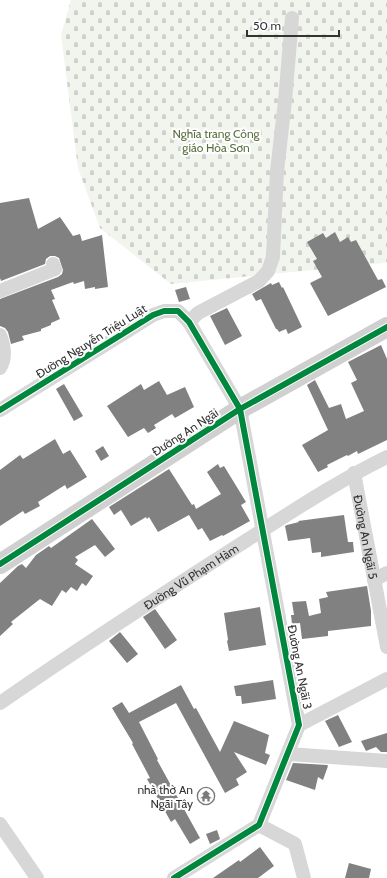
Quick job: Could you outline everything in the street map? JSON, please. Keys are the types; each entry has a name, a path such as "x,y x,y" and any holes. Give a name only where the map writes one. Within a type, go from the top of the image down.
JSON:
{"main road":[{"name":"Đường An Ngãi","path":"0,564 240,409 387,327"}],"street":[{"path":"189,322 198,313 259,281 268,271 273,256 277,171 292,18"},
{"path":"0,291 55,269 53,264"},
{"name":"Đường Nguyễn Triệu Luật","path":"0,410 153,315 164,311 178,310 189,322 240,409"},
{"path":"0,335 3,341 4,353 0,368"},
{"name":"Đường An Ngãi 3","path":"240,409 299,725 259,826"},
{"name":"Đường Vũ Phạm Hàm","path":"0,703 263,530 354,473 387,457"},
{"name":"Đường An Ngãi 5","path":"354,473 387,647"},
{"path":"374,580 387,573"},
{"path":"299,725 387,679"},
{"path":"288,754 387,761"},
{"path":"0,824 37,878"},
{"path":"174,878 259,826 295,844 304,878"}],"green space":[{"name":"Nghĩa trang Công giáo Hòa Sơn","path":"71,0 387,0 387,262 171,284 100,228 78,168 61,35"}],"building":[{"path":"29,198 38,229 60,217 73,236 80,234 82,241 102,235 108,287 85,289 84,281 74,284 73,282 51,290 55,299 52,300 60,319 41,329 41,331 22,336 24,340 11,344 8,332 5,328 0,326 0,299 58,277 62,274 63,270 59,258 50,256 46,259 45,264 1,281 0,203"},
{"path":"335,232 340,242 348,237 351,242 356,240 378,280 382,279 386,287 328,316 310,283 322,277 313,261 317,259 307,242 323,233 326,238"},
{"path":"279,282 282,288 283,287 302,327 288,334 286,329 279,332 276,329 261,299 256,301 252,294 271,283 272,285"},
{"path":"186,287 190,299 179,302 175,290"},
{"path":"227,308 242,336 225,345 210,316"},
{"path":"381,345 387,359 387,440 358,454 357,451 348,456 347,455 327,465 328,467 318,472 302,445 328,430 307,385 315,380 329,408 341,404 346,419 364,411 351,383 357,380 348,362"},
{"path":"159,381 167,395 185,387 194,407 175,418 172,414 154,425 156,428 148,433 144,428 128,437 107,406 141,384 144,390"},
{"path":"64,384 83,416 74,421 56,389"},
{"path":"55,439 63,454 70,450 87,477 67,489 65,485 38,502 40,506 25,514 23,511 0,526 0,470 20,455 23,459"},
{"path":"103,446 109,456 101,461 95,451"},
{"path":"218,464 220,468 224,466 246,502 241,505 250,521 223,536 222,535 210,541 202,528 198,530 189,515 158,532 149,517 147,519 146,517 131,526 121,510 114,515 109,507 169,469 196,509 221,494 207,472"},
{"path":"344,515 348,542 353,542 354,552 321,557 321,552 312,553 310,538 288,541 285,526 287,525 299,522 298,521"},
{"path":"92,519 115,549 105,557 95,545 75,557 78,560 75,564 93,576 86,586 82,583 77,591 71,587 66,593 62,590 52,606 40,599 11,622 13,624 0,636 0,583 18,566 22,564 26,568 36,555 49,546 51,548"},
{"path":"367,586 371,611 371,626 328,631 328,636 302,639 300,623 292,624 291,615 294,615 292,602 306,601 309,616 321,613 319,599 328,597 326,592"},
{"path":"260,607 266,645 229,651 224,613"},
{"path":"155,609 177,640 165,649 143,617"},
{"path":"120,632 138,654 127,663 109,641"},
{"path":"273,680 276,699 242,704 241,696 236,696 234,686"},
{"path":"181,685 194,709 196,708 220,752 234,721 269,735 265,753 270,755 266,765 234,752 247,772 236,779 239,785 225,793 176,703 139,722 158,759 157,760 200,838 190,844 175,819 171,822 147,779 150,778 132,744 133,743 112,708 122,702 129,713"},
{"path":"338,715 352,742 339,747 325,721"},
{"path":"387,733 387,752 381,752 376,747 366,751 361,741"},
{"path":"293,763 328,766 323,780 318,777 315,790 286,780"},
{"path":"217,830 220,839 210,844 206,834"},
{"path":"260,847 274,866 258,878 213,878 239,860 240,862"},
{"path":"349,863 371,869 369,878 345,878"}],"cycle path":[{"path":"0,410 153,315 164,311 178,311 189,322 240,409 299,725 259,825 174,878"},
{"path":"0,564 240,409 387,327"}],"place":[{"name":"nhà thờ An Ngãi Tây","path":"206,796"}]}
